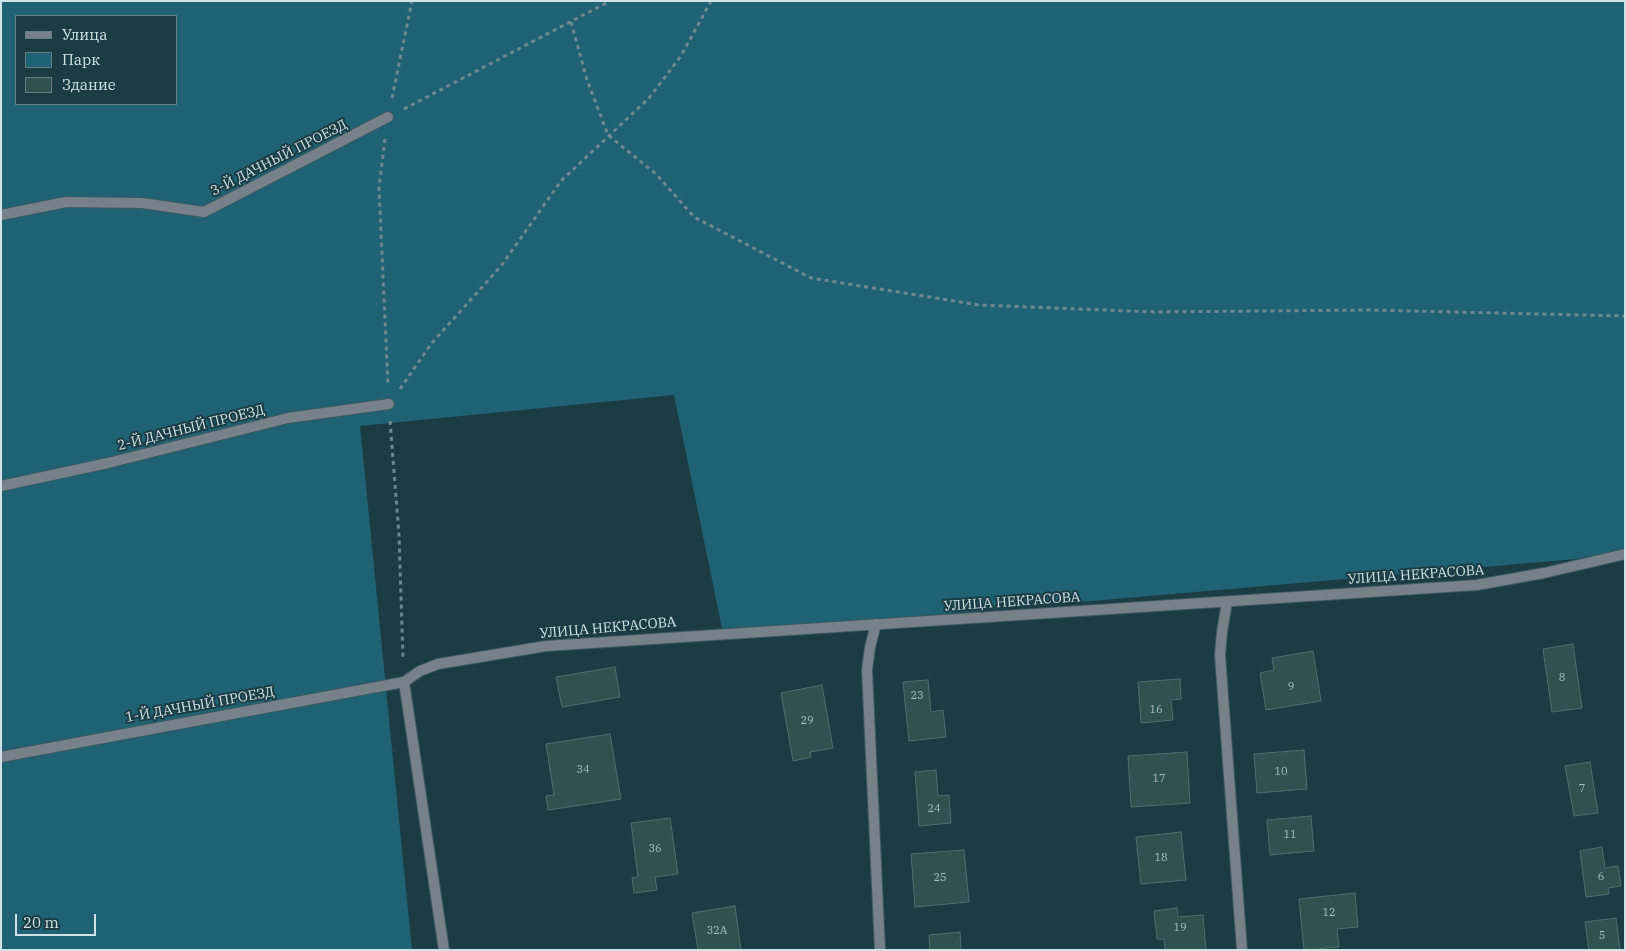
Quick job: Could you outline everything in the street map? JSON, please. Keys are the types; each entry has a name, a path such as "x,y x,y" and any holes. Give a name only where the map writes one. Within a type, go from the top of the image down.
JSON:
{"street":[{"name":"3-Й ДАЧНЫЙ ПРОЕЗД","path":"1,216 66,202 142,203 204,212 388,117"},
{"name":"2-Й ДАЧНЫЙ ПРОЕЗД","path":"1,486 108,463 288,418 389,404"},
{"name":"УЛИЦА НЕКРАСОВА","path":"404,682 420,671 438,664 546,646 1477,585 1544,573 1625,554"},
{"path":"1227,602 1220,655 1242,950"},
{"path":"876,624 867,670 880,950"},
{"name":"1-Й ДАЧНЫЙ ПРОЕЗД","path":"1,757 404,682"},
{"path":"404,682 444,950"}],"path":[{"path":"404,682 399,534 389,404 379,188 388,117 412,1"},
{"path":"388,117 610,1"},
{"path":"389,404 431,344 500,266 560,181 608,134 649,98 681,56 712,1"},
{"path":"571,22 587,80 608,134 656,174 694,217 811,278 979,305 1154,312 1368,310 1625,316"}],"green space":[{"path":"1,1 1625,1 1625,550 1576,559 723,633 674,395 360,426 412,950 1,950"}],"building":[{"path":"1573,644 1582,708 1552,712 1543,649"},
{"path":"1313,651 1321,701 1266,710 1260,673 1274,670 1272,658"},
{"path":"615,667 620,697 562,707 556,677"},
{"path":"1180,679 1181,699 1171,700 1173,720 1141,723 1138,682"},
{"path":"928,680 931,712 943,710 946,737 909,741 903,682"},
{"path":"822,685 833,748 810,752 811,757 793,761 781,693"},
{"path":"610,734 621,799 548,810 546,796 554,795 546,744"},
{"path":"1304,750 1307,789 1257,793 1254,754"},
{"path":"1187,752 1190,803 1131,807 1128,756"},
{"path":"1590,762 1598,813 1574,816 1565,766"},
{"path":"936,770 938,796 949,795 951,823 919,826 915,772"},
{"path":"1311,816 1314,851 1270,855 1267,820"},
{"path":"670,818 678,874 655,877 657,890 634,893 632,878 638,877 631,823"},
{"path":"1181,832 1186,880 1141,884 1136,837"},
{"path":"1602,847 1605,868 1618,866 1621,886 1608,888 1609,894 1586,897 1580,851"},
{"path":"964,850 969,902 915,907 911,854"},
{"path":"1355,893 1358,927 1337,929 1339,947 1304,950 1299,899"},
{"path":"735,906 741,950 698,950 692,913"},
{"path":"1177,908 1178,917 1203,915 1206,950 1165,950 1164,939 1157,939 1154,911"},
{"path":"1616,918 1620,950 1589,950 1585,922"},
{"path":"960,932 961,950 930,950 929,935"}]}
